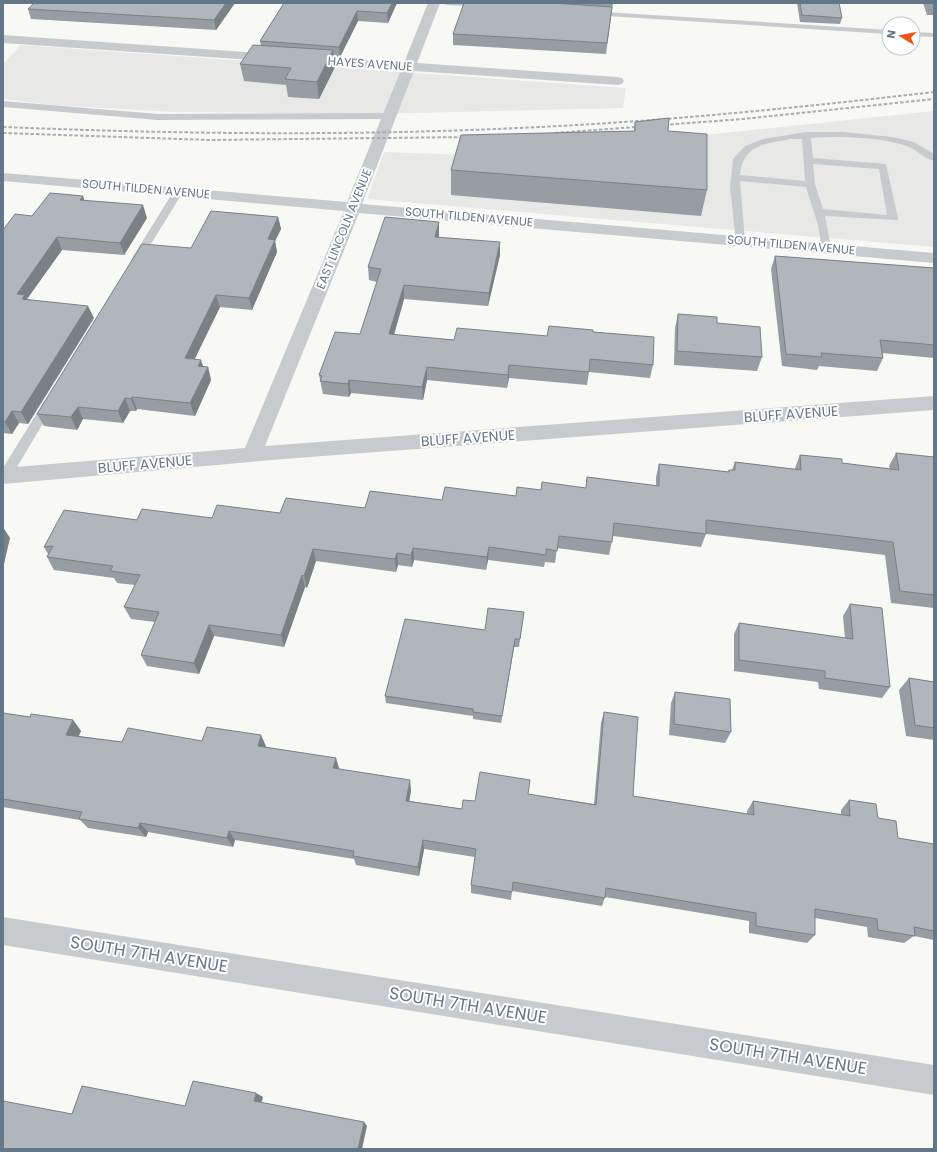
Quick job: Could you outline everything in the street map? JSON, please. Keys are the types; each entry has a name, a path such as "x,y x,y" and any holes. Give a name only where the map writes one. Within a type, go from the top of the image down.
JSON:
{"street":[{"name":"EAST LINCOLN AVENUE","path":"252,455 354,207 434,3"},
{"name":"HAYES AVENUE","path":"3,39 617,81"},
{"name":"SOUTH TILDEN AVENUE","path":"9,178 934,258"},
{"path":"3,194 9,178"},
{"name":"BLUFF AVENUE","path":"4,476 252,455 934,403"},
{"name":"SOUTH 7TH AVENUE","path":"3,931 934,1080"}],"lane":[{"path":"446,3 490,6"},
{"path":"586,12 881,31"},
{"path":"921,34 934,35"},
{"path":"3,104 158,116 390,116"},
{"path":"806,135 810,184 823,225 826,248"},
{"path":"740,241 736,178 738,159 749,146 794,136 865,135 908,144 934,158"},
{"path":"809,161 883,166 893,218 818,212"},
{"path":"736,178 810,184"},
{"path":"129,272 178,192"},
{"path":"4,476 56,392"}],"shaded area":[{"path":"21,45 626,88 623,108 369,114 174,112 52,105 3,99 3,64"},
{"path":"934,111 934,247 367,199 384,152 466,155 590,147"}],"building":[{"path":"34,3 226,3 214,20 28,9"},
{"path":"284,3 392,3 387,13 357,11 339,47 260,41"},
{"path":"464,3 553,3 612,7 607,43 453,34"},
{"path":"800,3 839,3 842,18 802,15"},
{"path":"253,45 333,50 317,82 285,79 291,68 240,64"},
{"path":"669,118 668,131 707,134 707,190 451,170 461,135 635,131 635,122"},
{"path":"50,193 83,196 80,200 143,205 120,243 57,237 17,294 25,295 22,299 88,306 21,412 12,411 5,422 3,422 3,230 15,214 32,216"},
{"path":"211,211 278,217 268,239 275,240 249,298 216,295 185,358 201,360 198,366 208,367 190,403 132,397 131,399 125,398 118,411 78,407 71,417 37,414 142,244 191,248"},
{"path":"385,217 439,222 435,237 500,242 489,293 404,285 389,334 454,340 457,328 547,336 549,326 593,330 593,332 654,337 653,365 590,359 589,372 509,365 508,375 427,367 422,387 349,380 348,384 320,381 322,376 319,375 335,332 360,334 381,269 368,267"},
{"path":"775,256 934,268 934,345 880,340 883,358 821,353 822,357 786,354"},
{"path":"678,314 717,317 717,323 760,327 762,357 677,351"},
{"path":"896,453 934,457 934,595 900,591 893,542 706,520 706,534 614,523 612,542 559,536 557,551 546,549 546,555 489,547 487,557 413,548 411,555 397,553 395,559 313,549 304,576 302,575 281,635 209,625 194,663 141,655 159,612 124,607 140,575 110,571 113,566 47,557 53,546 44,547 64,510 137,520 142,509 212,518 217,505 280,513 286,498 365,508 370,491 442,500 445,487 516,496 517,487 541,490 542,482 586,488 587,477 659,486 659,464 729,472 729,470 735,470 735,462 801,470 800,455 842,459 842,463 899,470"},
{"path":"850,604 882,608 890,687 825,678 825,671 739,660 739,623 853,639"},
{"path":"488,608 524,612 520,639 515,639 502,716 473,712 473,709 385,696 405,619 485,630"},
{"path":"909,678 934,682 934,728 915,725"},
{"path":"675,692 730,699 731,732 674,724"},
{"path":"604,712 638,717 633,796 754,815 753,801 850,816 849,800 876,804 878,818 896,821 898,838 934,844 934,931 914,927 915,936 878,930 877,919 815,909 815,935 756,926 756,913 606,888 605,898 513,882 512,892 471,885 476,849 423,840 418,867 353,856 354,851 229,831 227,838 140,823 138,828 79,819 82,812 3,799 3,713 30,717 31,714 73,720 66,735 122,742 128,728 202,741 207,727 261,735 258,746 336,758 333,768 410,780 406,801 462,809 463,800 475,801 480,772 530,780 528,794 596,805"},
{"path":"193,1081 256,1093 254,1101 364,1122 358,1149 3,1149 3,1101 72,1114 82,1086 185,1106"}],"railway":[{"path":"3,127 196,133 454,131 674,118 830,104 934,92"},
{"path":"555,133 743,119 934,99"},
{"path":"3,133 210,140 471,137"}]}
